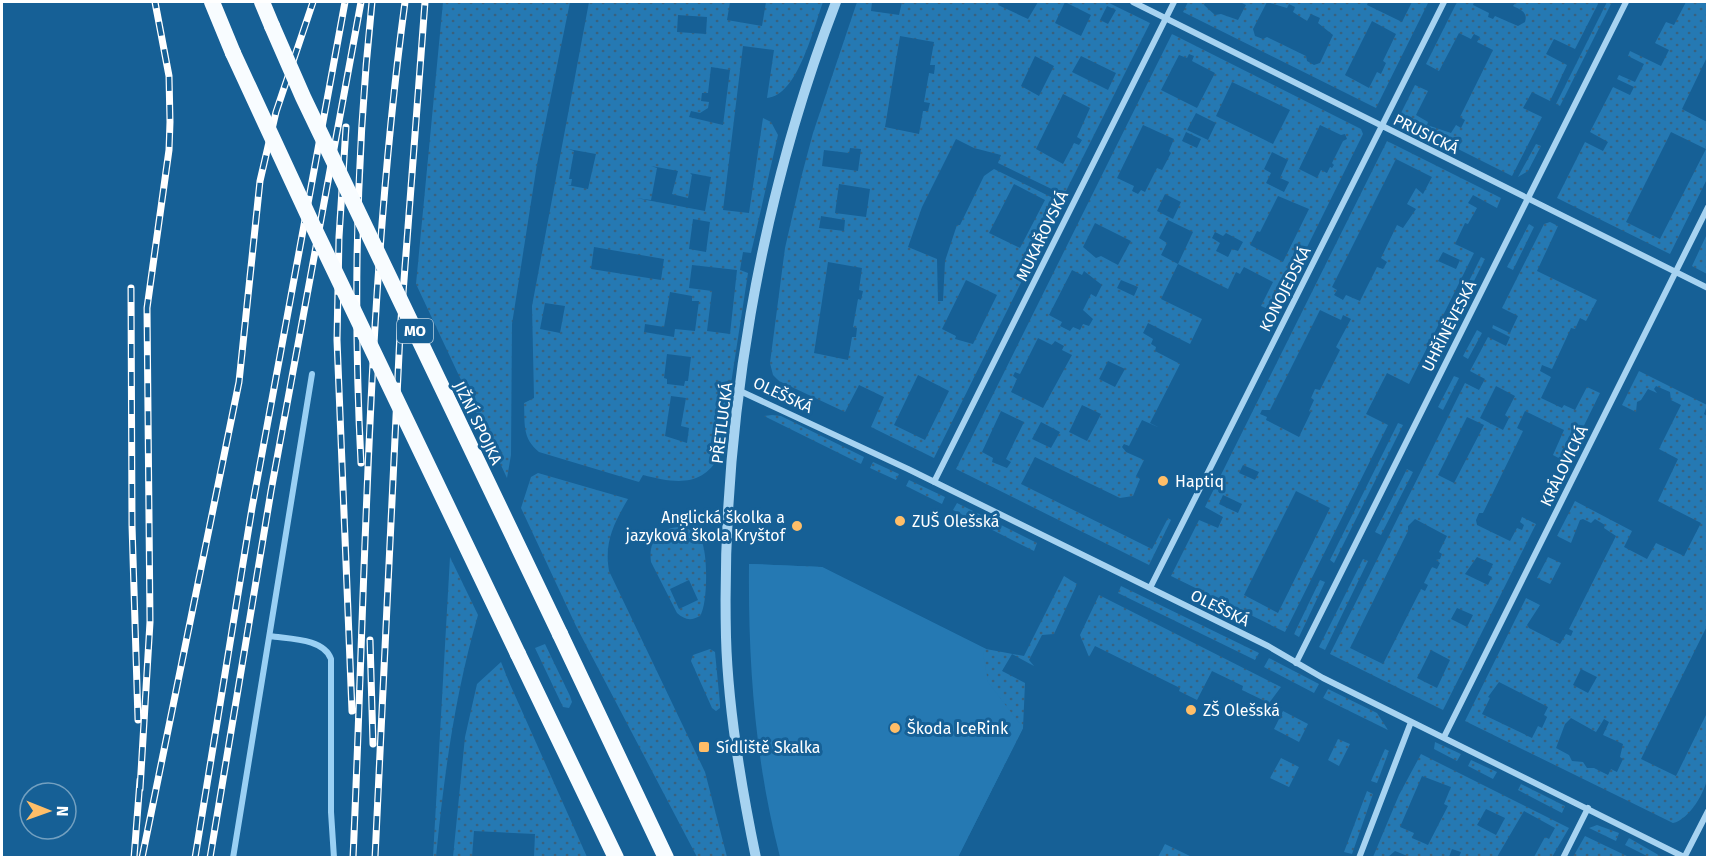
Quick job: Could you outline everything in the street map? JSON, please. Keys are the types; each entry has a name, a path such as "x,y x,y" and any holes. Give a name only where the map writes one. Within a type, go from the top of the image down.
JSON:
{"highway":[{"path":"212,2 314,228 616,858"},
{"name":"JIŽNÍ SPOJKA","path":"262,2 303,97 666,858"}],"street":[{"name":"PŘETLUCKÁ","path":"756,858 735,730 726,639 728,505 740,391 759,274 781,169 809,72 836,2"},
{"name":"PRUSICKÁ","path":"1133,2 1707,288"},
{"name":"MUKAŘOVSKÁ","path":"934,482 1174,2"},
{"name":"KONOJEDSKÁ","path":"1150,588 1444,2"},
{"name":"UHŘÍNĚVESKÁ","path":"1296,663 1626,2"},
{"name":"KRÁLOVICKÁ","path":"1444,737 1707,207"},
{"name":"OLEŠSKÁ","path":"740,391 934,482 1150,588 1411,722 1684,857"},
{"path":"1359,858 1411,722"},
{"path":"1563,858 1588,808"},
{"path":"1684,857 1707,811"}],"shaded area":[{"path":"443,2 570,2 537,164 512,324 511,455 507,478 416,284"},
{"path":"589,2 730,2 727,20 762,26 766,2 823,2 810,42 796,73 788,86 778,94 767,98 774,50 743,46 723,210 749,213 763,118 771,122 778,135 751,253 743,252 740,270 748,273 720,455 713,466 696,478 687,480 666,480 643,475 639,482 539,452 527,436 524,418 524,403 534,398 532,306","holes":["678,15 707,17 706,34 677,32","711,67 730,70 723,125 689,117 691,111 700,113 708,108 709,102 701,101 702,93 708,93","568,149 596,154 588,189 567,185 571,185 572,179 569,179 574,151","651,166 678,171 672,194 688,198 692,175 690,173 711,177 705,211 636,198 651,200 657,168","693,219 710,222 706,252 689,249","594,247 664,259 661,280 591,269","692,265 737,270 730,334 707,331 712,291 689,288","670,292 692,296 692,301 699,301 695,331 675,329 674,337 644,332 645,324 664,327","545,303 565,306 560,333 540,329","667,354 691,357 688,381 685,381 684,386 667,384 667,379 664,378","671,396 686,398 681,426 689,428 687,443 665,436"]},
{"path":"857,2 872,2 871,11 899,15 902,2 1000,2 998,5 1028,19 1038,2 1065,2 1107,2 1150,23 1064,195 998,163 1001,155 974,148 956,139 922,207 908,247 937,259 938,301 943,301 945,261 957,225 960,225 984,176 994,169 1061,202 934,458 871,427 884,397 859,385 845,412 779,381 773,375 770,363 785,248 813,133","holes":["1065,2 1091,15 1081,36 1055,23","1107,6 1116,10 1108,24 1100,20","900,36 934,42 930,65 935,65 934,74 929,73 924,102 930,103 928,111 923,111 919,134 885,127","1035,56 1054,66 1039,96 1021,86","1081,56 1116,73 1108,90 1072,72","1063,94 1090,108 1077,137 1082,140 1079,145 1074,143 1063,164 1036,149","850,148 861,149 858,171 822,166 824,150 849,153","839,184 870,189 866,217 835,213","1014,184 1045,200 1020,248 989,233","821,216 845,220 844,231 819,228","828,262 862,268 859,290 863,291 861,300 858,299 853,327 857,328 856,337 852,337 848,360 814,353","966,280 997,295 973,344 955,339 956,336 942,329","918,375 949,391 925,440 894,425"]},
{"path":"1188,2 1205,2 1204,5 1215,15 1221,14 1238,20 1246,5 1240,2 1267,2 1368,2 1367,5 1402,22 1412,2 1428,3 1376,108 1183,12","holes":["1267,2 1287,8 1289,4 1295,7 1293,12 1307,21 1311,14 1320,18 1318,23 1333,35 1320,63 1314,65 1307,61 1306,56 1267,37 1263,39 1255,36 1253,29","1372,21 1396,34 1383,61 1386,63 1381,74 1377,72 1369,88 1345,75"]},
{"path":"1457,2 1474,2 1473,5 1489,13 1488,17 1493,19 1495,16 1518,26 1525,22 1526,16 1513,6 1516,2 1599,2 1575,49 1554,39 1546,54 1567,65 1550,101 1532,92 1523,108 1542,117 1512,176 1398,119 1415,85 1428,91 1416,115 1428,122 1427,125 1451,133 1456,125 1461,128 1465,120 1460,117 1493,50 1477,42 1480,37 1474,34 1471,39 1459,33 1439,71 1426,64"},
{"path":"1607,2 1612,2 1560,106 1556,104"},
{"path":"1686,2 1707,2 1707,57 1682,109 1707,122 1707,179 1670,254 1557,198 1585,142 1603,151 1608,142 1590,132 1613,87 1630,95 1634,87 1617,79 1619,75 1635,82 1644,64 1628,56 1630,51 1661,66 1669,50 1655,43 1666,22 1674,25","holes":["1671,132 1706,149 1660,239 1626,222"]},
{"path":"1172,34 1361,129 1363,134 1275,312 1261,306 1273,282 1244,267 1240,274 1236,272 1228,289 1178,264 1161,299 1202,319 1190,344 1148,323 1143,333 1153,339 1151,344 1156,347 1155,351 1180,364 1150,423 1160,428 1142,420 1129,446 1124,444 1122,447 1126,452 1144,460 1136,476 1140,479 1133,496 1120,498 1035,457 1021,484 1152,549 1168,518 1171,520 1149,565 956,469","holes":["1189,54 1194,56 1192,61 1215,73 1197,108 1161,90 1179,55 1187,58","1232,82 1290,110 1273,144 1216,116","1196,113 1216,123 1208,140 1187,130","1143,125 1174,139 1169,151 1171,153 1162,170 1157,168 1145,192 1141,190 1138,194 1132,191 1134,186 1117,178","1320,125 1341,135 1345,134 1347,139 1343,141 1332,163 1334,165 1332,168 1330,167 1327,173 1321,170 1317,178 1299,169","1186,132 1201,139 1197,148 1182,141","1272,152 1288,160 1280,178 1289,182 1284,192 1266,183 1271,173 1264,169","1165,194 1181,202 1173,219 1157,211","1278,196 1309,209 1283,262 1250,245 1257,231 1260,232","1168,220 1193,232 1178,264 1161,255 1167,243 1159,238","1095,223 1131,241 1118,265 1101,256 1096,258 1083,247","1215,232 1223,236 1226,233 1243,242 1238,251 1232,249 1228,257 1216,251 1220,243 1212,238","1072,270 1082,275 1084,271 1102,285 1096,297 1091,294 1083,310 1093,319 1089,326 1083,324 1080,330 1073,327 1070,331 1060,326 1062,322 1049,315","1121,280 1138,287 1134,296 1117,288","1038,338 1052,345 1055,341 1064,346 1062,350 1072,355 1043,408 1011,392 1017,379 1013,376 1015,372 1020,374","1108,361 1125,369 1115,387 1099,379","1082,405 1101,414 1087,441 1069,432","1001,411 1024,422 1006,459 1011,462 1007,468 992,462 993,458 982,452","1041,422 1060,432 1051,448 1032,439"]},
{"path":"1387,141 1501,198 1497,208 1473,195 1468,203 1477,208 1468,224 1465,223 1455,244 1474,253 1409,384 1387,373 1366,414 1388,425 1285,632 1171,576 1199,520 1218,528 1223,517 1205,507","holes":["1396,159 1432,177 1423,194 1416,188 1407,204 1416,209 1403,228 1397,225 1381,258 1387,262 1383,269 1377,267 1360,301 1346,295 1343,300 1334,295 1337,290 1332,287","1443,252 1460,260 1456,269 1438,261","1320,310 1341,320 1343,315 1351,319 1336,347 1340,350 1320,390 1315,389 1311,398 1314,400 1309,411 1311,412 1299,437 1266,420 1267,417 1260,414 1262,410 1270,410","1243,465 1259,472 1255,480 1239,473","1296,491 1330,508 1278,613 1244,595","1223,495 1242,504 1238,513 1219,504"]},
{"path":"1536,144 1541,146 1528,171 1518,177"},
{"path":"1550,222 1558,226 1537,271 1597,300 1586,321 1580,318 1575,329 1571,328 1552,369 1542,365 1540,371 1551,377 1541,398 1562,408 1564,405 1575,410 1587,387 1600,393 1566,462 1553,455 1564,430 1525,411 1517,428 1523,431 1483,513 1479,513 1476,520 1477,525 1510,541 1517,528 1522,530 1524,525 1520,522 1522,517 1536,524 1443,710 1330,654 1465,383 1479,390 1485,379 1470,371 1488,337 1506,346 1510,337 1492,328 1493,325 1510,333 1518,316 1502,308 1544,224","holes":["1496,386 1515,396 1505,415 1509,418 1503,430 1480,418","1467,417 1484,425 1454,483 1438,475","1415,519 1447,536 1439,552 1442,554 1440,559 1436,560 1440,563 1437,569 1432,567 1424,583 1428,585 1425,591 1421,589 1383,664 1350,648 1408,531 1408,526","1477,557 1493,564 1488,575 1492,577 1488,585 1465,574","1457,608 1473,615 1467,627 1451,619","1431,650 1450,660 1437,688 1417,678"]},
{"path":"1529,224 1534,227 1513,270 1507,267"},
{"path":"1707,234 1707,274 1692,266"},
{"path":"1481,257 1485,259 1454,321 1450,319"},
{"path":"1477,330 1482,333 1468,359 1463,356"},
{"path":"1639,371 1707,405 1704,414 1708,417 1707,626 1641,759 1676,776 1707,713 1707,782 1691,811 1673,823 1465,721 1526,598 1540,605 1527,625 1529,628 1560,644 1566,634 1571,636 1573,631 1569,629 1616,536 1595,519 1591,523 1583,519 1580,520 1571,543 1557,536 1575,501 1632,531 1624,547 1647,559 1656,543 1684,556 1701,523 1658,501 1678,459 1659,449 1681,405 1671,400 1670,392 1656,386 1654,389 1657,393 1648,389 1637,402 1636,412 1622,405","holes":["1581,669 1597,677 1588,693 1573,685","1499,682 1548,707 1544,715 1547,717 1542,728 1538,726 1532,738 1482,714 1490,698 1488,697","1571,718 1596,732 1604,719 1609,722 1603,735 1623,744 1620,757 1623,759 1617,772 1611,769 1608,775 1594,768 1587,768 1583,762 1572,761 1569,755 1556,748 1565,724"]},
{"path":"1454,376 1459,378 1443,410 1438,407"},
{"path":"764,416 781,416 864,457 861,464"},
{"path":"1398,423 1403,425 1334,563 1330,560"},
{"path":"873,462 899,474 896,480 870,468"},
{"path":"1407,469 1413,472 1381,535 1375,532"},
{"path":"538,473 628,499 611,533 608,551 609,571 705,772 727,857 697,857 576,626 521,508 531,477"},
{"path":"909,480 945,497 942,504 906,486"},
{"path":"957,503 1037,543 1034,551 953,510"},
{"path":"682,527 693,532 701,540 705,555 705,601 700,616 694,619 685,618 677,613 651,562 651,547 657,536 667,529","holes":["689,580 698,600 679,609 670,589"]},
{"path":"450,557 478,615 457,705 436,857 433,857"},
{"path":"1548,557 1561,563 1550,584 1537,578"},
{"path":"1363,559 1368,561 1325,650 1319,647"},
{"path":"749,564 822,567 986,649 1024,656 1064,576 1077,584 1054,634 1042,635 1029,660 1034,666 1012,654 1002,671 1025,683 1023,728 958,857"},
{"path":"749,564 822,567 986,649 983,653 988,682 1023,728 958,857 780,857 764,785 755,712 750,638"},
{"path":"1320,580 1325,582 1299,637 1294,634"},
{"path":"1121,586 1259,653 1255,660 1118,593"},
{"path":"1099,595 1281,687 1269,703 1242,690 1243,686 1212,671 1197,700 1179,691 1180,688 1095,646 1089,657 1080,635"},
{"path":"545,644 570,696 572,702 569,708 563,707 535,648"},
{"path":"710,649 715,652 720,704 720,708 716,711 712,708 691,661 693,655"},
{"path":"1269,658 1319,684 1314,693 1264,667"},
{"path":"501,662 587,857 534,857 535,834 474,831 472,857 453,857 465,737 477,684"},
{"path":"1328,689 1377,713 1388,730 1323,698"},
{"path":"1283,711 1308,724 1299,742 1274,729"},
{"path":"1338,739 1350,744 1339,766 1328,760"},
{"path":"1435,742 1461,754 1457,761 1434,749"},
{"path":"1385,749 1389,751 1377,783 1371,781"},
{"path":"1421,754 1569,828 1552,857 1534,857 1545,837 1549,839 1555,828 1524,811 1497,857 1459,857 1461,852 1452,849 1449,857 1410,857 1395,851 1388,857 1373,857 1399,795","holes":["1422,776 1451,787 1444,804 1448,806 1428,845 1412,838 1414,833 1400,827","1486,809 1505,818 1496,835 1477,825"]},
{"path":"1281,758 1299,767 1289,787 1270,778"},
{"path":"1471,760 1497,772 1493,779 1468,766"},
{"path":"1521,784 1565,806 1562,813 1518,790"},
{"path":"1367,791 1373,794 1352,854 1344,852"},
{"path":"1597,825 1619,833 1616,841 1589,828"},
{"path":"1585,836 1629,857 1573,857"},
{"path":"1629,838 1662,857 1649,857 1625,845"},
{"path":"1165,844 1192,857 1158,857"}],"waterway":[{"path":"233,858 312,374"},
{"path":"270,636 313,643 327,652 331,659 331,812 334,858"}],"railway":[{"path":"140,789 150,622 147,308 169,150 170,122 169,76 155,2"},
{"path":"142,858 239,382 260,181 276,112 313,2"},
{"path":"195,858 252,508 345,2"},
{"path":"210,858 271,491 361,2"},
{"path":"361,463 357,347 359,174 372,2"},
{"path":"353,858 375,322 392,108 405,2"},
{"path":"375,858 400,333 425,2"},
{"path":"346,127 339,237 337,340 352,711"},
{"path":"131,288 132,525 138,720"},
{"path":"370,640 373,744"},
{"path":"134,858 140,780"}],"place":[{"name":"Haptiq","path":"1163,481"},
{"name":"ZUŠ Olešská","path":"900,521"},
{"name":"Anglická školka a jazyková škola Kryštof","path":"797,526"},
{"name":"ZŠ Olešská","path":"1191,710"},
{"name":"Škoda IceRink","path":"895,728"},
{"name":"Sídliště Skalka","path":"704,747"}]}
